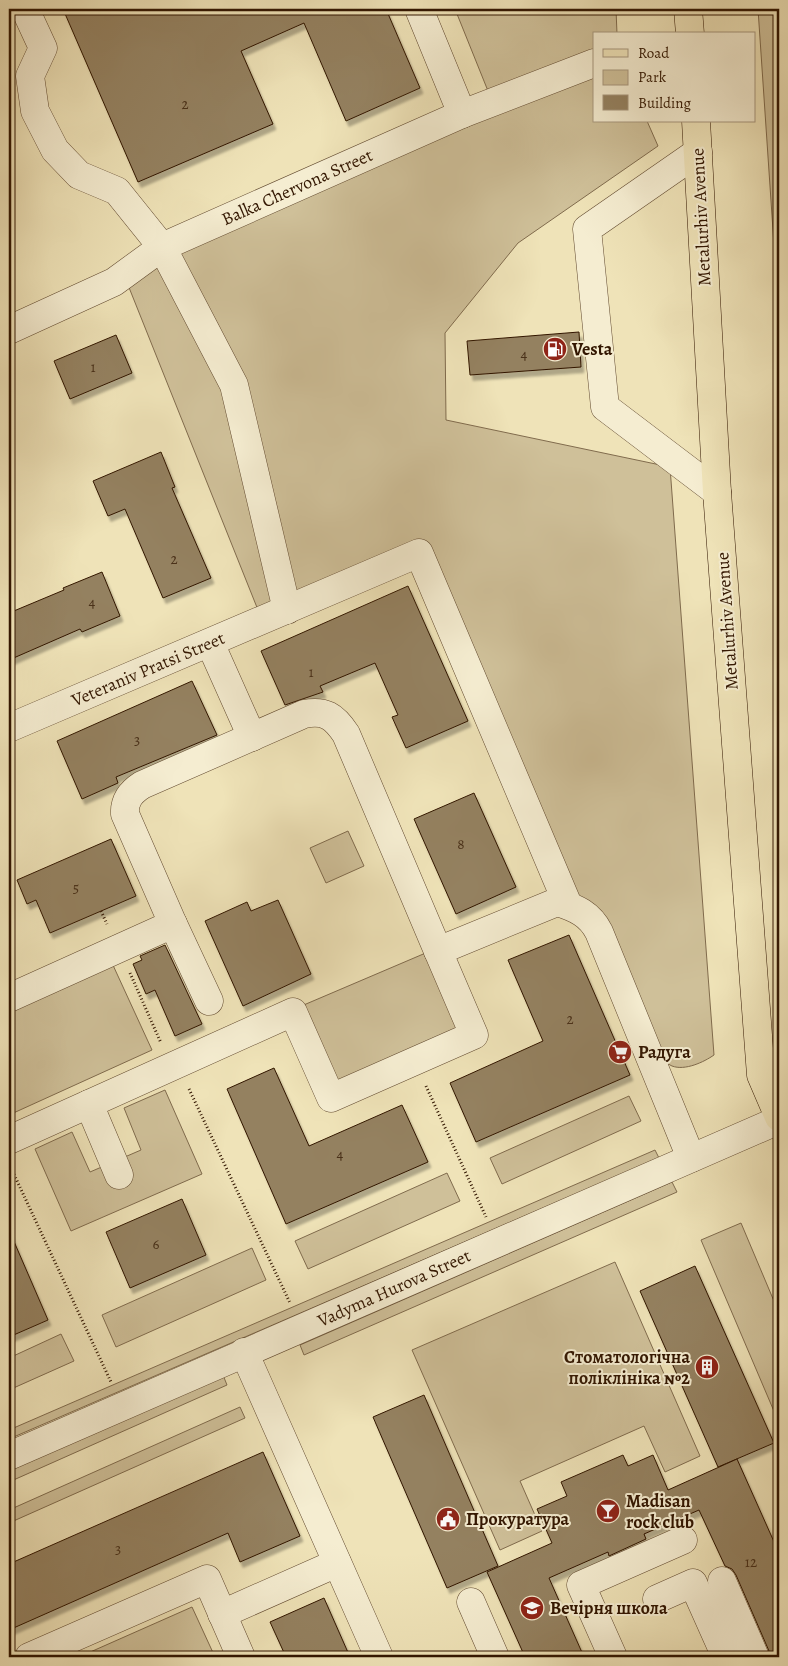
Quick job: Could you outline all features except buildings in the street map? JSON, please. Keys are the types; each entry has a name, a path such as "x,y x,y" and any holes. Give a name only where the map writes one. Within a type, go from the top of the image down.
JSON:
{"main road":[{"path":"688,9 690,32"},
{"name":"Metalurhiv Avenue","path":"696,122 717,492 762,1075 779,1118"}],"street":[{"path":"25,9 43,48 30,76 35,111 55,150 79,175 117,191 162,247 234,385 288,610"},
{"path":"419,9 462,114"},
{"name":"Balka Chervona Street","path":"9,330 114,282 162,247 462,114 593,63"},
{"path":"698,152 587,229 605,407 717,492"},
{"name":"Veteraniv Pratsi Street","path":"9,728 419,553 568,905"},
{"path":"210,643 252,736"},
{"path":"9,1140 293,1012 331,1098 474,1035 346,734 339,724 327,714 316,712 304,714 252,736 142,785 134,790 127,799 125,809 127,818 209,1001"},
{"path":"438,951 557,902 568,905 586,915 599,932 692,1158"},
{"path":"9,998 173,924"},
{"path":"89,1104 119,1175"},
{"name":"Vadyma Hurova Street","path":"9,1456 122,1405 692,1158 779,1118"},
{"path":"244,1352 379,1657"},
{"path":"613,1657 581,1585 683,1540"},
{"path":"222,1614 337,1563"},
{"path":"28,1657 207,1579 241,1657"},
{"path":"722,1581 755,1657"},
{"path":"657,1599 694,1583 726,1657"},
{"path":"470,1602 495,1657"}],"path":[{"path":"101,911 167,1058 178,1063 302,1328"},
{"path":"415,1062 498,1242"},
{"path":"9,1164 122,1405"}],"green space":[{"path":"455,9 616,9 617,32 593,32 593,50 488,91"},
{"path":"758,9 779,9 779,319"},
{"path":"593,63 593,122 647,122 658,146 518,243 445,333 446,420 670,467 714,1055 688,1067 677,1067 669,1064 646,1046 419,553 262,620 124,275"},
{"path":"348,831 364,866 326,883 310,848"},
{"path":"428,952 463,1032 334,1088 299,1007"},
{"path":"112,963 152,1050 9,1115 9,1010"},
{"path":"165,1090 202,1174 71,1231 35,1149 72,1132 90,1172 141,1150 124,1108"},
{"path":"629,1096 641,1121 502,1184 490,1158"},
{"path":"655,1150 659,1158 9,1439 9,1430"},
{"path":"447,1173 460,1201 308,1269 295,1241"},
{"path":"672,1182 677,1192 304,1355 300,1345"},
{"path":"741,1223 779,1313 779,1423 701,1240"},
{"path":"252,1248 266,1280 116,1347 102,1315"},
{"path":"615,1262 700,1456 665,1472 644,1426 520,1481 542,1531 500,1550 412,1350"},
{"path":"61,1334 74,1361 9,1390 9,1358"},
{"path":"223,1375 227,1385 9,1482 9,1470"},
{"path":"240,1407 245,1418 9,1523 9,1510"},
{"path":"192,1607 215,1657 79,1657"}],"place":[{"name":"Vesta","path":"555,349"},
{"name":"Радуга","path":"620,1052"},
{"name":"Стоматологічна поліклініка №2","path":"707,1367"},
{"name":"Madisan rock club","path":"608,1511"},
{"name":"Прокуратура","path":"448,1519"},
{"name":"Вечірня школа","path":"532,1608"}]}
